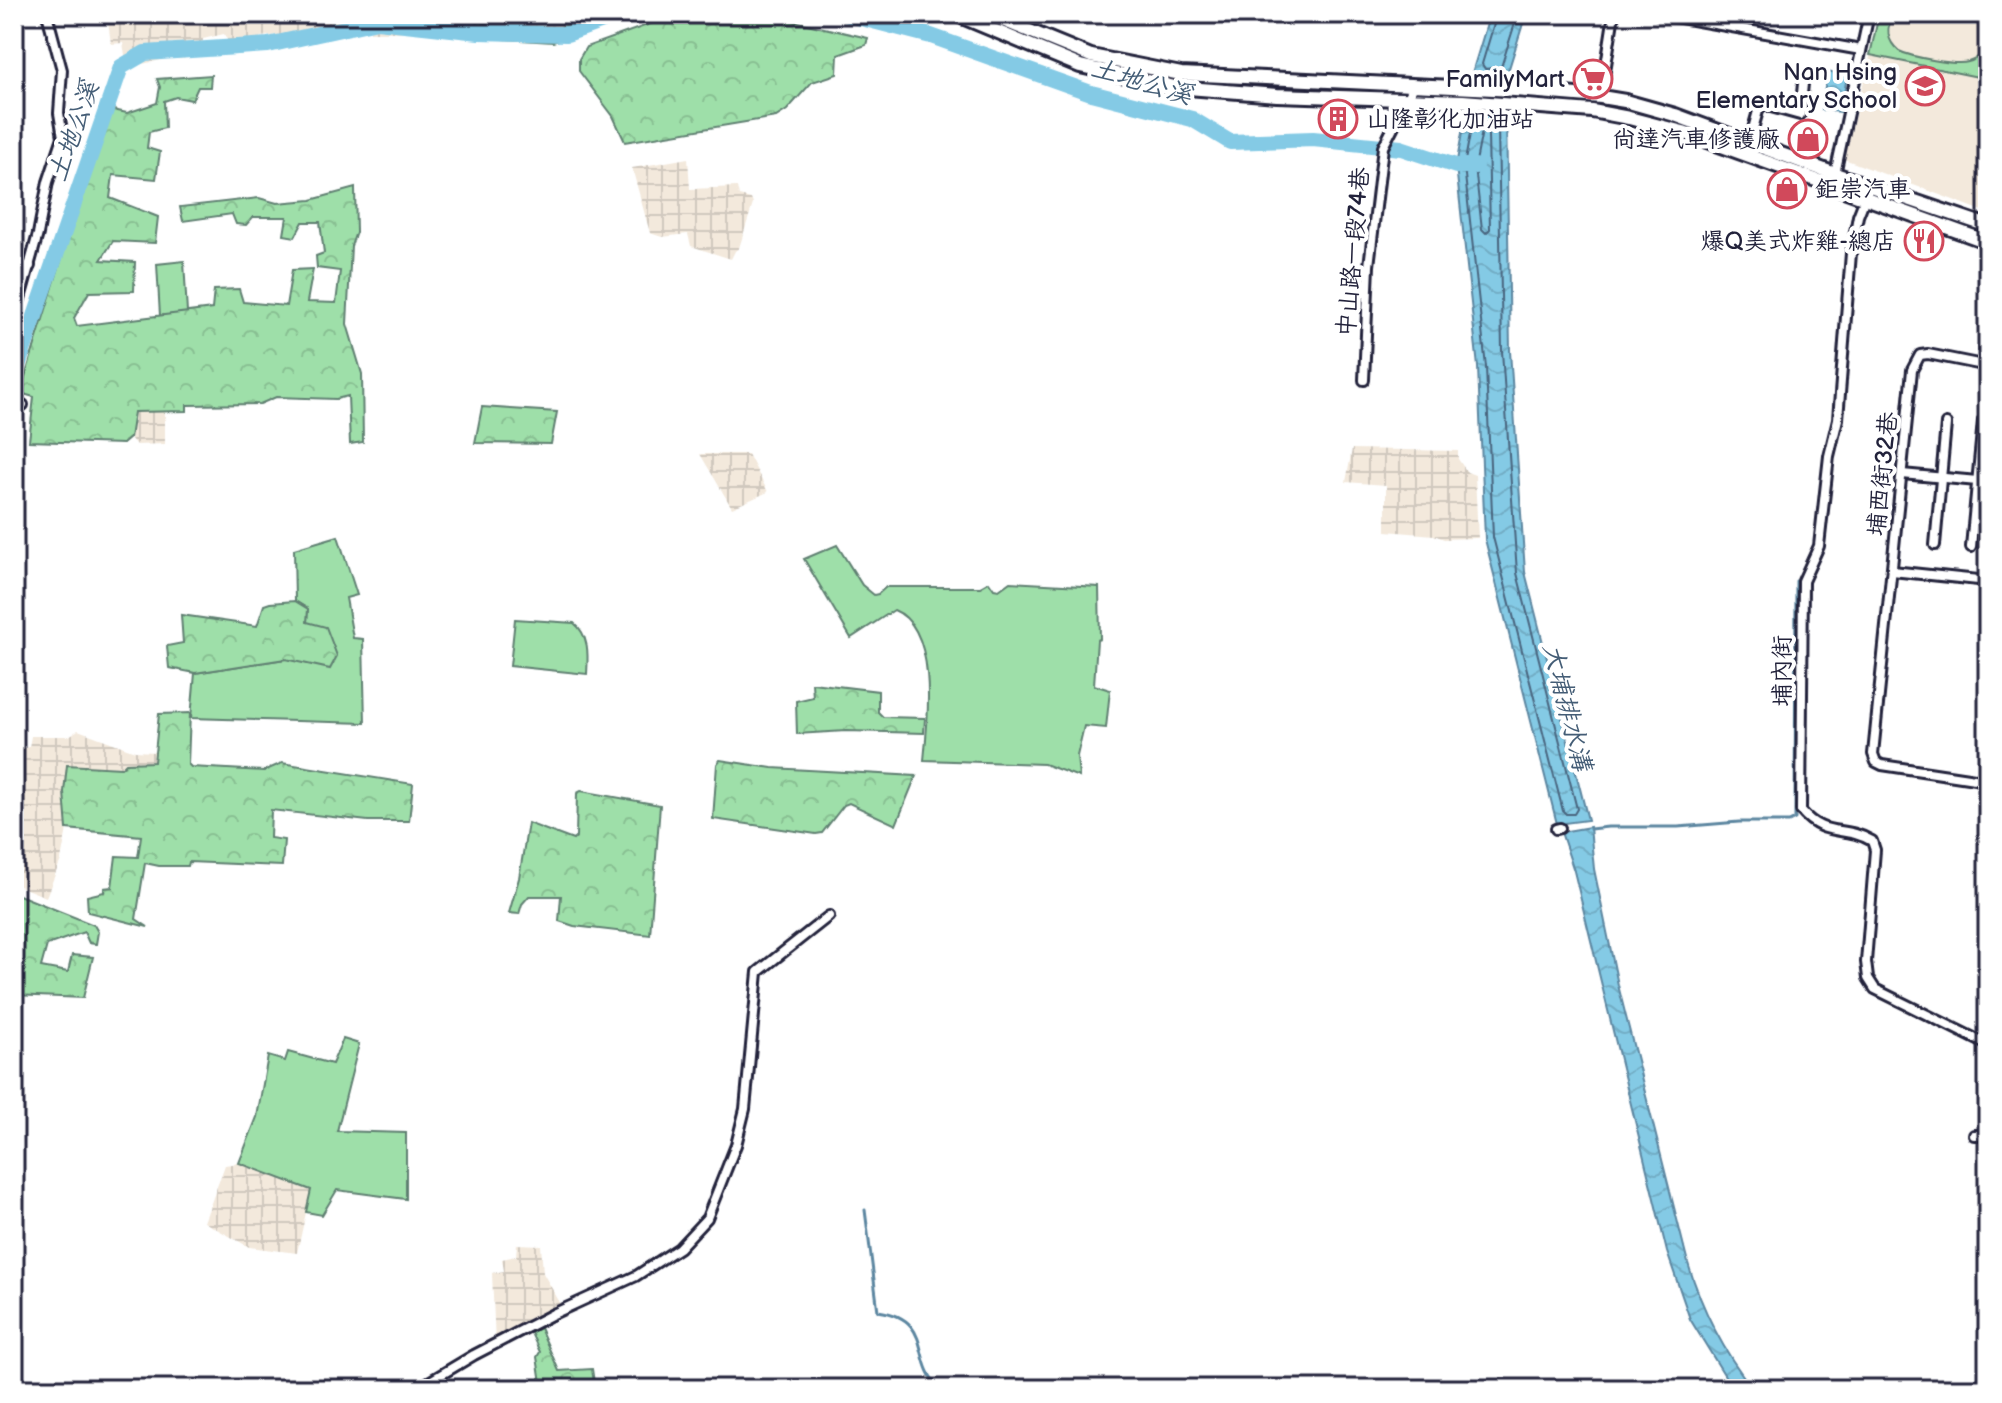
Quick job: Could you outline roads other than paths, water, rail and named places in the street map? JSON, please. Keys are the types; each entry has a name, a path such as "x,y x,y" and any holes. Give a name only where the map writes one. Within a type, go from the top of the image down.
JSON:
{"main road":[{"path":"955,14 1080,66 1178,81 1277,95 1463,101 1592,111 1669,128 1988,242"},
{"path":"988,14 1091,56 1178,81 1464,87 1601,97 1650,107 1988,226"}],"street":[{"path":"14,320 30,266 48,182 63,137 59,113 62,70 47,14"},
{"path":"1601,97 1614,14"},
{"path":"1658,14 1861,50"},
{"path":"1835,174 1869,14"},
{"path":"1749,143 1760,104 1800,115 1804,73"},
{"name":"中山路一段74巷","path":"1364,380 1370,253 1383,147 1414,86"},
{"name":"埔內街","path":"1870,184 1858,216 1851,253 1838,419 1829,456 1821,532 1815,556 1807,567 1803,581 1801,811 1818,827 1849,832 1872,841 1875,850 1866,962 1868,978 1875,989 1988,1045"},
{"path":"14,267 30,266"},
{"name":"埔西街32巷","path":"1988,366 1928,354 1920,355 1912,370 1873,754 1882,765 1988,781"},
{"path":"1971,547 1983,421"},
{"path":"1935,545 1946,424"},
{"path":"1902,474 1988,482"},
{"path":"1892,571 1988,581"},
{"path":"417,1389 553,1314 636,1276 679,1248 707,1218 736,1145 745,1109 758,972 829,916"},
{"path":"1974,1135 1988,1135"}],"water":[{"path":"1490,14 1526,14 1506,78 1471,76"},
{"path":"1827,72 1847,76 1841,112 1822,110"},
{"path":"1466,111 1506,114 1510,351 1525,572 1588,820 1557,824 1485,539 1478,367 1456,166"},
{"path":"1590,827 1594,869 1618,985 1688,1263 1714,1329 1753,1389 1733,1389 1690,1319 1667,1252 1574,871 1561,832"}],"waterway":[{"name":"土地公溪","path":"14,377 121,67 145,53 268,45 377,21 479,32 567,34 622,14"},
{"name":"土地公溪","path":"846,14 931,36 1091,93 1192,119 1230,142 1313,139 1401,148 1456,166 1475,166"},
{"path":"1590,829 1789,822 1795,819 1796,581"},
{"path":"865,1210 878,1311 908,1323 915,1332 931,1378 941,1389"}],"place":[{"name":"FamilyMart","path":"1593,79"},
{"name":"Nan Hsing Elementary School","path":"1925,86"},
{"name":"山隆彰化加油站","path":"1338,119"},
{"name":"尚達汽車修護廠","path":"1808,139"},
{"name":"鉅崇汽車","path":"1787,189"},
{"name":"爆Q美式炸雞-總店","path":"1924,241"}],"water label":[{"name":"大埔排水溝","path":"1568,707"}]}
